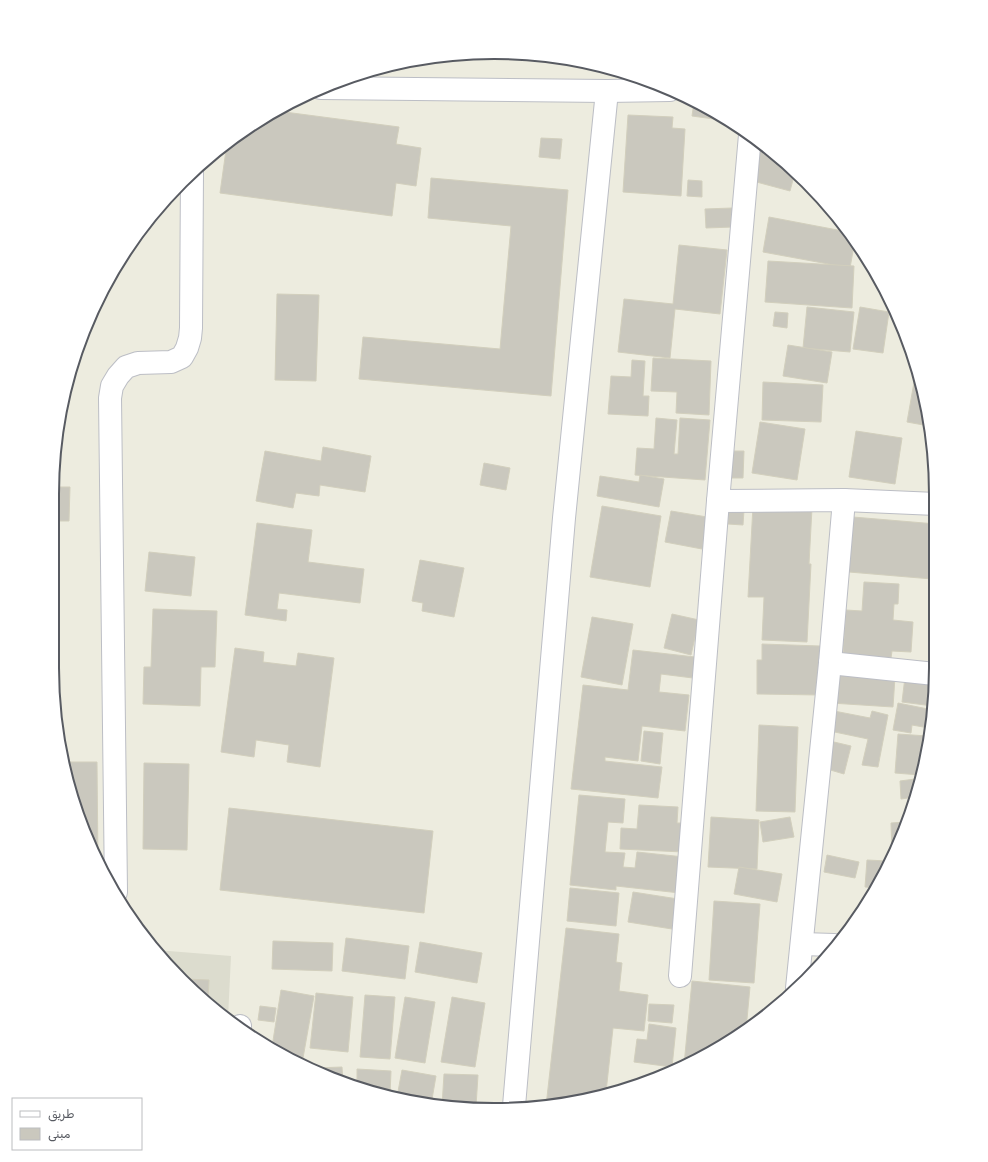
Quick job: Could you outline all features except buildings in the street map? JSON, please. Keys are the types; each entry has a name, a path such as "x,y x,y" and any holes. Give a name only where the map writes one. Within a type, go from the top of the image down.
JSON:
{"street":[{"path":"338,88 655,90"},
{"path":"514,1102 564,518 607,91"},
{"path":"680,976 718,501 749,142"},
{"path":"116,884 110,398 112,386 126,367 138,362 171,362 182,356 187,348 191,328 192,181"},
{"path":"718,501 844,500 929,504"},
{"path":"798,980 830,663 844,500"},
{"path":"830,663 929,673"},
{"path":"802,944 829,945"}],"shaded area":[{"path":"163,951 231,956 228,1012 186,976"}]}
